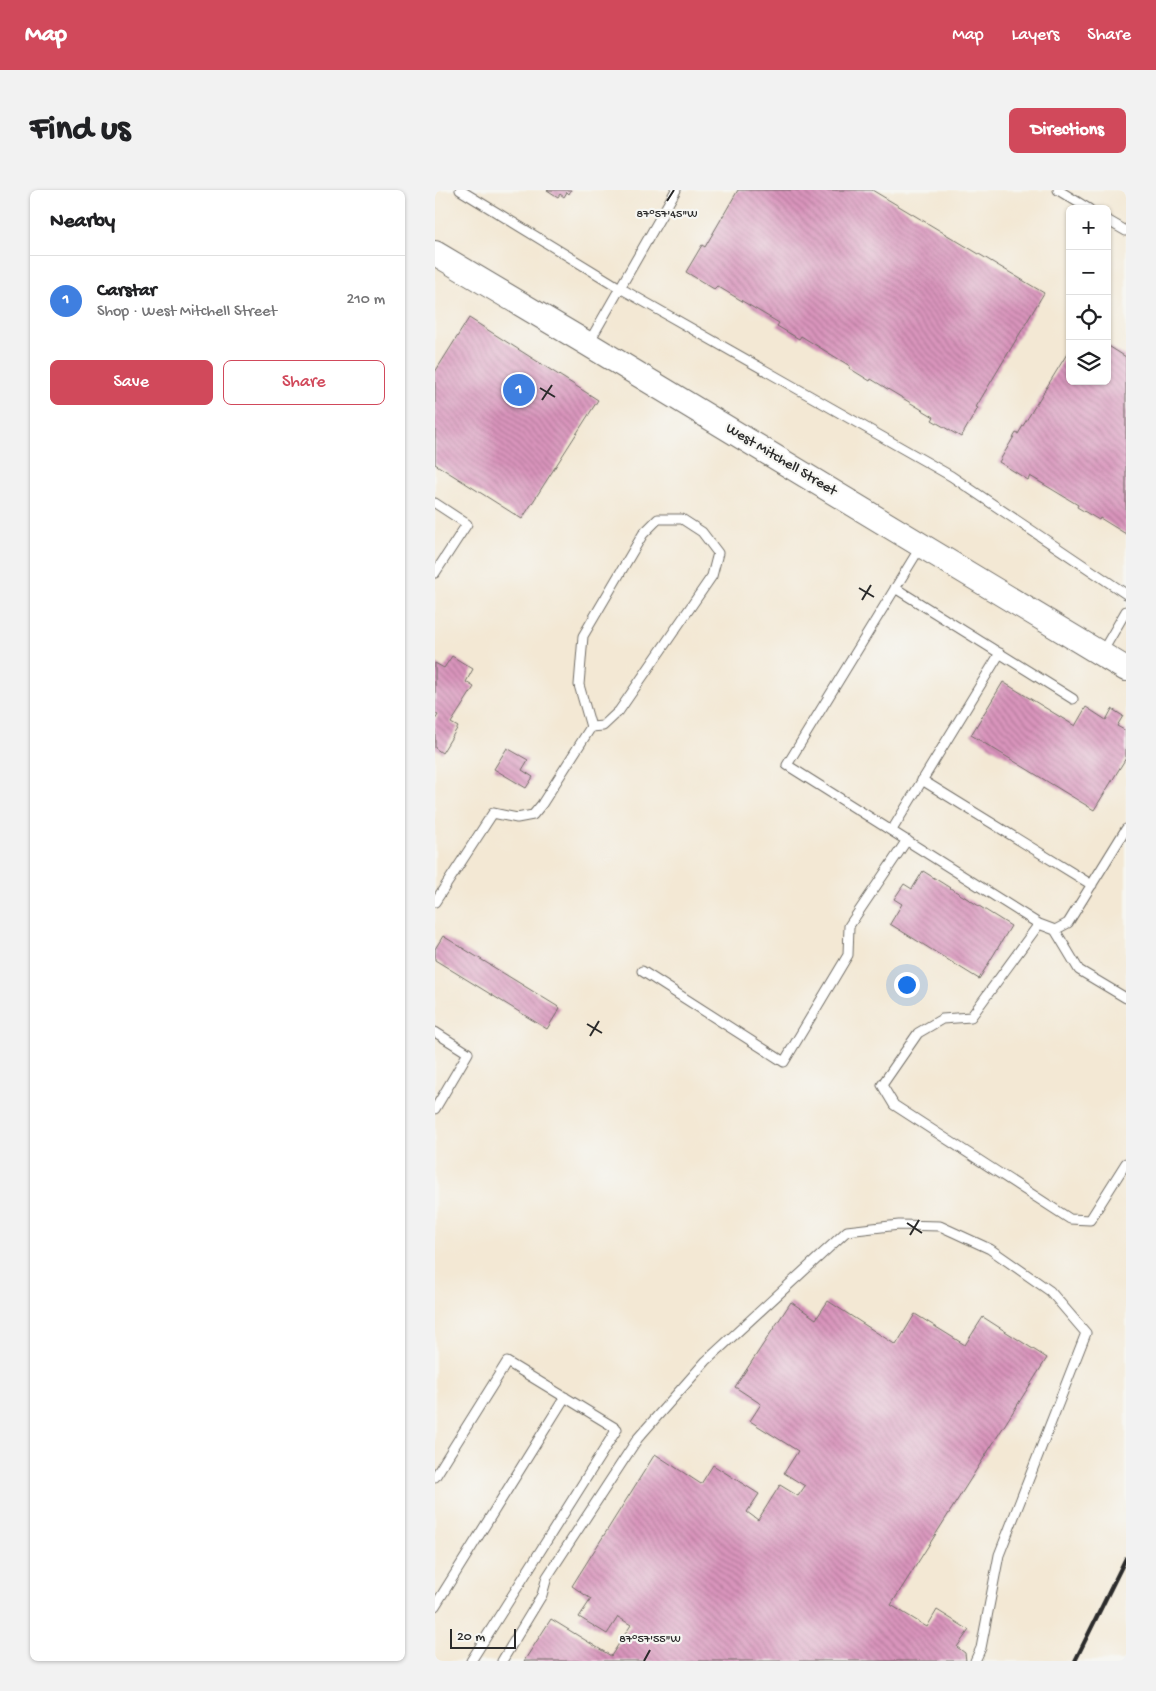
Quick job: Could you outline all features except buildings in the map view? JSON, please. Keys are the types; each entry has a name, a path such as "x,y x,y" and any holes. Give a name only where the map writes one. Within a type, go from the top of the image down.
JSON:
{"street":[{"name":"West Mitchell Street","path":"435,253 1126,669"}],"lane":[{"path":"460,190 620,288 951,476 1126,594"},
{"path":"588,344 677,190"},
{"path":"1058,190 1082,205"},
{"path":"1111,223 1126,232"},
{"path":"435,503 467,524 435,573"},
{"path":"435,902 493,813 517,818 533,815 542,804 591,727 579,685 583,636 643,534 658,519 682,519 703,532 718,553 712,576 619,711 603,726 591,727"},
{"path":"922,546 787,765 1039,924 1055,930 1079,970 1126,998"},
{"path":"895,588 1073,698"},
{"path":"1101,654 1126,611"},
{"path":"892,830 1000,653"},
{"path":"923,780 1092,885"},
{"path":"1055,930 1069,923 1126,829"},
{"path":"642,971 784,1062 849,955 849,926 907,840"},
{"path":"1039,924 971,1017 942,1019 918,1033 882,1085 894,1105 1070,1219 1091,1220 1126,1163"},
{"path":"435,1032 468,1053 435,1109"},
{"path":"502,1661 542,1595 547,1577 638,1438 706,1360 847,1231 899,1225 940,1226 990,1249 1050,1291 1086,1333 999,1555 981,1648 975,1661"},
{"path":"435,1477 507,1362 617,1429 471,1661"},
{"path":"435,1606 565,1398"}],"railway":[{"path":"1075,1661 1126,1558"}],"place":[{"name":"Carstar","path":"519,390"}]}
